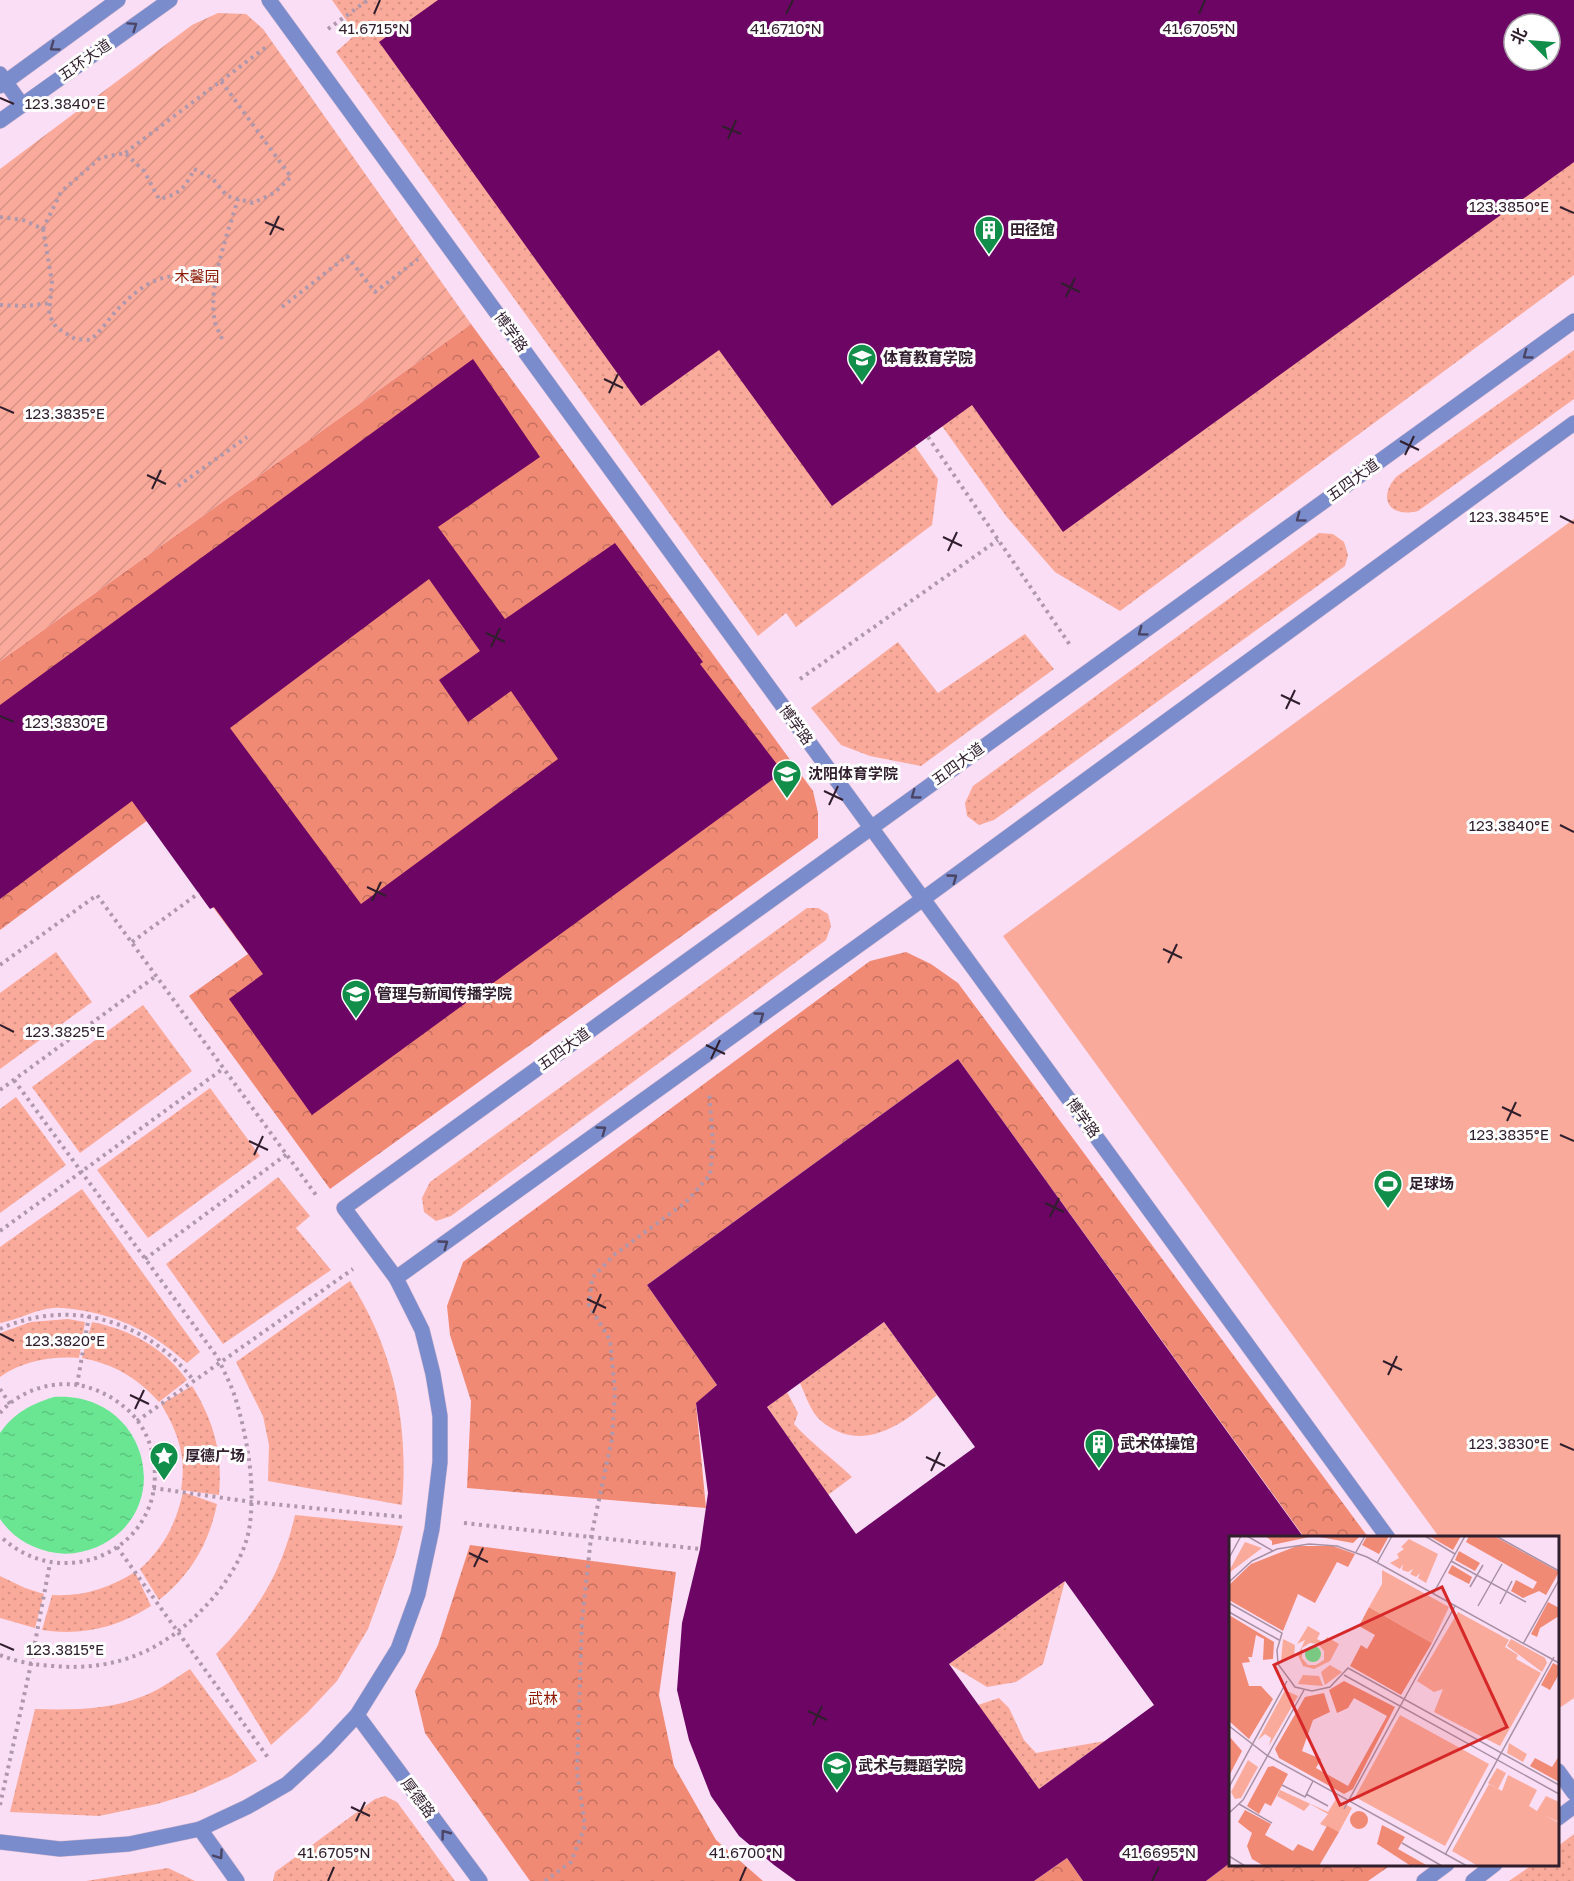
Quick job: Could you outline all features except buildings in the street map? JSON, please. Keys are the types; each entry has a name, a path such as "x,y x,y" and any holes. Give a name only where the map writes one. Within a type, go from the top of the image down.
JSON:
{"lane":[{"name":"五环大道","path":"2,81 118,0"},
{"name":"五环大道","path":"0,121 170,0"},
{"name":"博学路","path":"269,0 1387,1536"},
{"path":"2,81 22,105"},
{"name":"五四大道","path":"344,1208 1574,321"},
{"path":"396,1278 924,899 1574,423"},
{"path":"0,1842 60,1849 129,1844 200,1828 247,1807 287,1784 357,1716 398,1649 418,1594 432,1529 440,1462 440,1416 422,1330 396,1278 344,1208"},
{"name":"厚德路","path":"357,1716 480,1881"},
{"path":"1563,1776 1574,1793"},
{"path":"1559,1817 1574,1806"},
{"path":"200,1828 237,1881"},
{"path":"1424,1881 1444,1866"},
{"path":"1473,1881 1492,1866"}],"path":[{"path":"304,48 368,0"},
{"path":"217,278 182,273 160,278 122,305 102,330 90,340 75,339 56,327 50,315 52,282 43,229 61,192 100,158 125,153 290,29"},
{"path":"125,153 144,171 159,199 172,196 188,182 194,169 212,178 227,196 253,204 274,193 291,177 220,81"},
{"path":"222,339 215,322 214,303 219,265 238,199"},
{"path":"0,217 23,220 43,229"},
{"path":"282,307 347,256 375,292 443,240"},
{"path":"0,305 25,306 50,303"},
{"path":"177,486 247,437"},
{"path":"928,437 1087,671"},
{"path":"775,697 998,540"},
{"path":"132,942 199,893"},
{"path":"1,963 97,895 318,1197 344,1208"},
{"path":"0,1090 156,976"},
{"path":"545,1881 571,1862 585,1826 577,1772 582,1621 591,1537 612,1439 615,1392 609,1340 589,1305 592,1278 614,1255 686,1202 710,1174 713,1143 706,1055"},
{"path":"0,1231 224,1068"},
{"path":"0,1655 31,1664 96,1667 147,1652 198,1615 225,1583 240,1556 249,1533 252,1502 250,1468 236,1399 220,1363 14,1080"},
{"path":"145,1259 287,1154"},
{"path":"137,1421 377,1252"},
{"path":"0,1329 35,1317 89,1316 125,1326 146,1337 176,1359 195,1381"},
{"path":"77,1385 89,1316"},
{"path":"0,1413 10,1404 34,1390 52,1385 77,1385 104,1393 120,1402 137,1421 151,1447 154,1464 153,1488 144,1517 134,1532 117,1547 87,1562 50,1563 19,1552 0,1536"},
{"path":"0,1389 10,1404"},
{"path":"153,1488 252,1502 700,1549"},
{"path":"117,1547 287,1784"},
{"path":"0,1805 31,1664 50,1563"}],"green space":[{"name":"田径馆","path":"332,0 1574,0 1574,275 1120,611 1055,572 1006,516 942,426 915,446 938,479 932,525 796,627 786,613 758,636 336,52 356,34"},
{"name":"木馨园","path":"218,13 246,14 263,29 471,324 0,661 0,169 192,25"},
{"path":"471,324 813,791 818,813 818,838 330,1189 189,996 248,954 148,820 0,930 0,661"},
{"path":"1574,350 1574,399 1418,511 1400,512 1389,505 1387,493 1396,477"},
{"name":"足球场","path":"1574,519 1574,1698 1561,1707 1559,1704 1559,1536 1438,1536 1003,936"},
{"path":"1319,533 1333,534 1344,542 1348,555 1345,566 994,820 979,825 967,816 965,803 973,786"},
{"path":"1025,634 1054,669 921,766 870,756 841,745 811,708 898,642 938,693"},
{"path":"807,908 818,908 828,914 831,926 826,940 451,1216 436,1221 424,1212 422,1198 430,1182"},
{"path":"56,952 92,1002 0,1069 0,993"},
{"path":"906,952 931,964 958,983 1367,1536 1303,1536 958,1059 647,1285 717,1385 696,1404 706,1508 467,1488 471,1401 450,1335 447,1306 463,1262 870,961"},
{"path":"143,1005 192,1071 80,1153 32,1087"},
{"path":"210,1088 260,1156 148,1238 97,1170"},
{"path":"16,1097 66,1165 0,1213 0,1109"},
{"path":"278,1177 310,1216 296,1228 331,1270 223,1344 166,1264"},
{"path":"82,1189 200,1352 187,1363 165,1345 142,1331 104,1315 90,1312 53,1308 0,1323 0,1247"},
{"path":"350,1281 378,1334 395,1388 403,1445 402,1505 268,1481 269,1445 263,1416 236,1362"},
{"path":"68,1319 85,1322 79,1358 58,1358 28,1363 0,1377 0,1333 31,1322"},
{"path":"92,1322 133,1335 157,1349 178,1368 187,1380 159,1402 142,1385 124,1373 82,1358"},
{"path":"884,1322 937,1395 910,1416 882,1432 867,1436 851,1435 836,1430 817,1417 800,1383"},
{"path":"192,1386 206,1412 215,1439 220,1466 219,1495 181,1490 183,1467 180,1446 161,1404"},
{"path":"787,1392 798,1413 794,1424 852,1477 828,1495 767,1407"},
{"path":"183,1492 217,1504 214,1518 204,1545 189,1569 159,1600 140,1569 156,1552 168,1534"},
{"path":"295,1515 403,1526 368,1629 337,1681 307,1713 271,1745 216,1654 244,1623 266,1591 283,1555"},
{"name":"武林","path":"470,1545 676,1572 659,1695 674,1766 716,1840 763,1881 530,1881 425,1733 415,1691 438,1645"},
{"path":"135,1572 151,1606 112,1625 85,1631 42,1630 52,1595 85,1593 115,1583"},
{"path":"0,1576 44,1594 35,1628 0,1618"},
{"path":"1065,1581 1043,1664 1016,1682 987,1687 949,1664"},
{"path":"190,1669 257,1761 193,1793 157,1804 99,1816 10,1812 35,1709 89,1708 128,1701 154,1692"},
{"path":"999,1698 1009,1708 1024,1740 1036,1753 1105,1741 1039,1789 978,1705"},
{"path":"385,1796 397,1802 455,1881 273,1881 275,1872 375,1799"},
{"path":"1574,1834 1574,1881 1509,1881 1531,1866 1559,1866 1559,1845"},
{"path":"1067,1858 1083,1881 1034,1881"},
{"path":"1229,1864 1229,1866 1390,1866 1368,1881 1206,1881"},
{"path":"168,1868 195,1881 86,1881"}],"water":[{"name":"厚德广场","path":"54,1397 86,1400 112,1413 130,1432 141,1456 144,1482 138,1508 122,1530 97,1547 82,1552 62,1554 32,1546 11,1532 0,1519 0,1433 24,1410"}],"place":[{"name":"田径馆","path":"989,256"},
{"name":"体育教育学院","path":"862,384"},
{"name":"沈阳体育学院","path":"787,800"},
{"name":"管理与新闻传播学院","path":"356,1020"},
{"name":"足球场","path":"1388,1210"},
{"name":"武术体操馆","path":"1099,1470"},
{"name":"厚德广场","path":"164,1482"},
{"name":"武术与舞蹈学院","path":"837,1792"}]}
